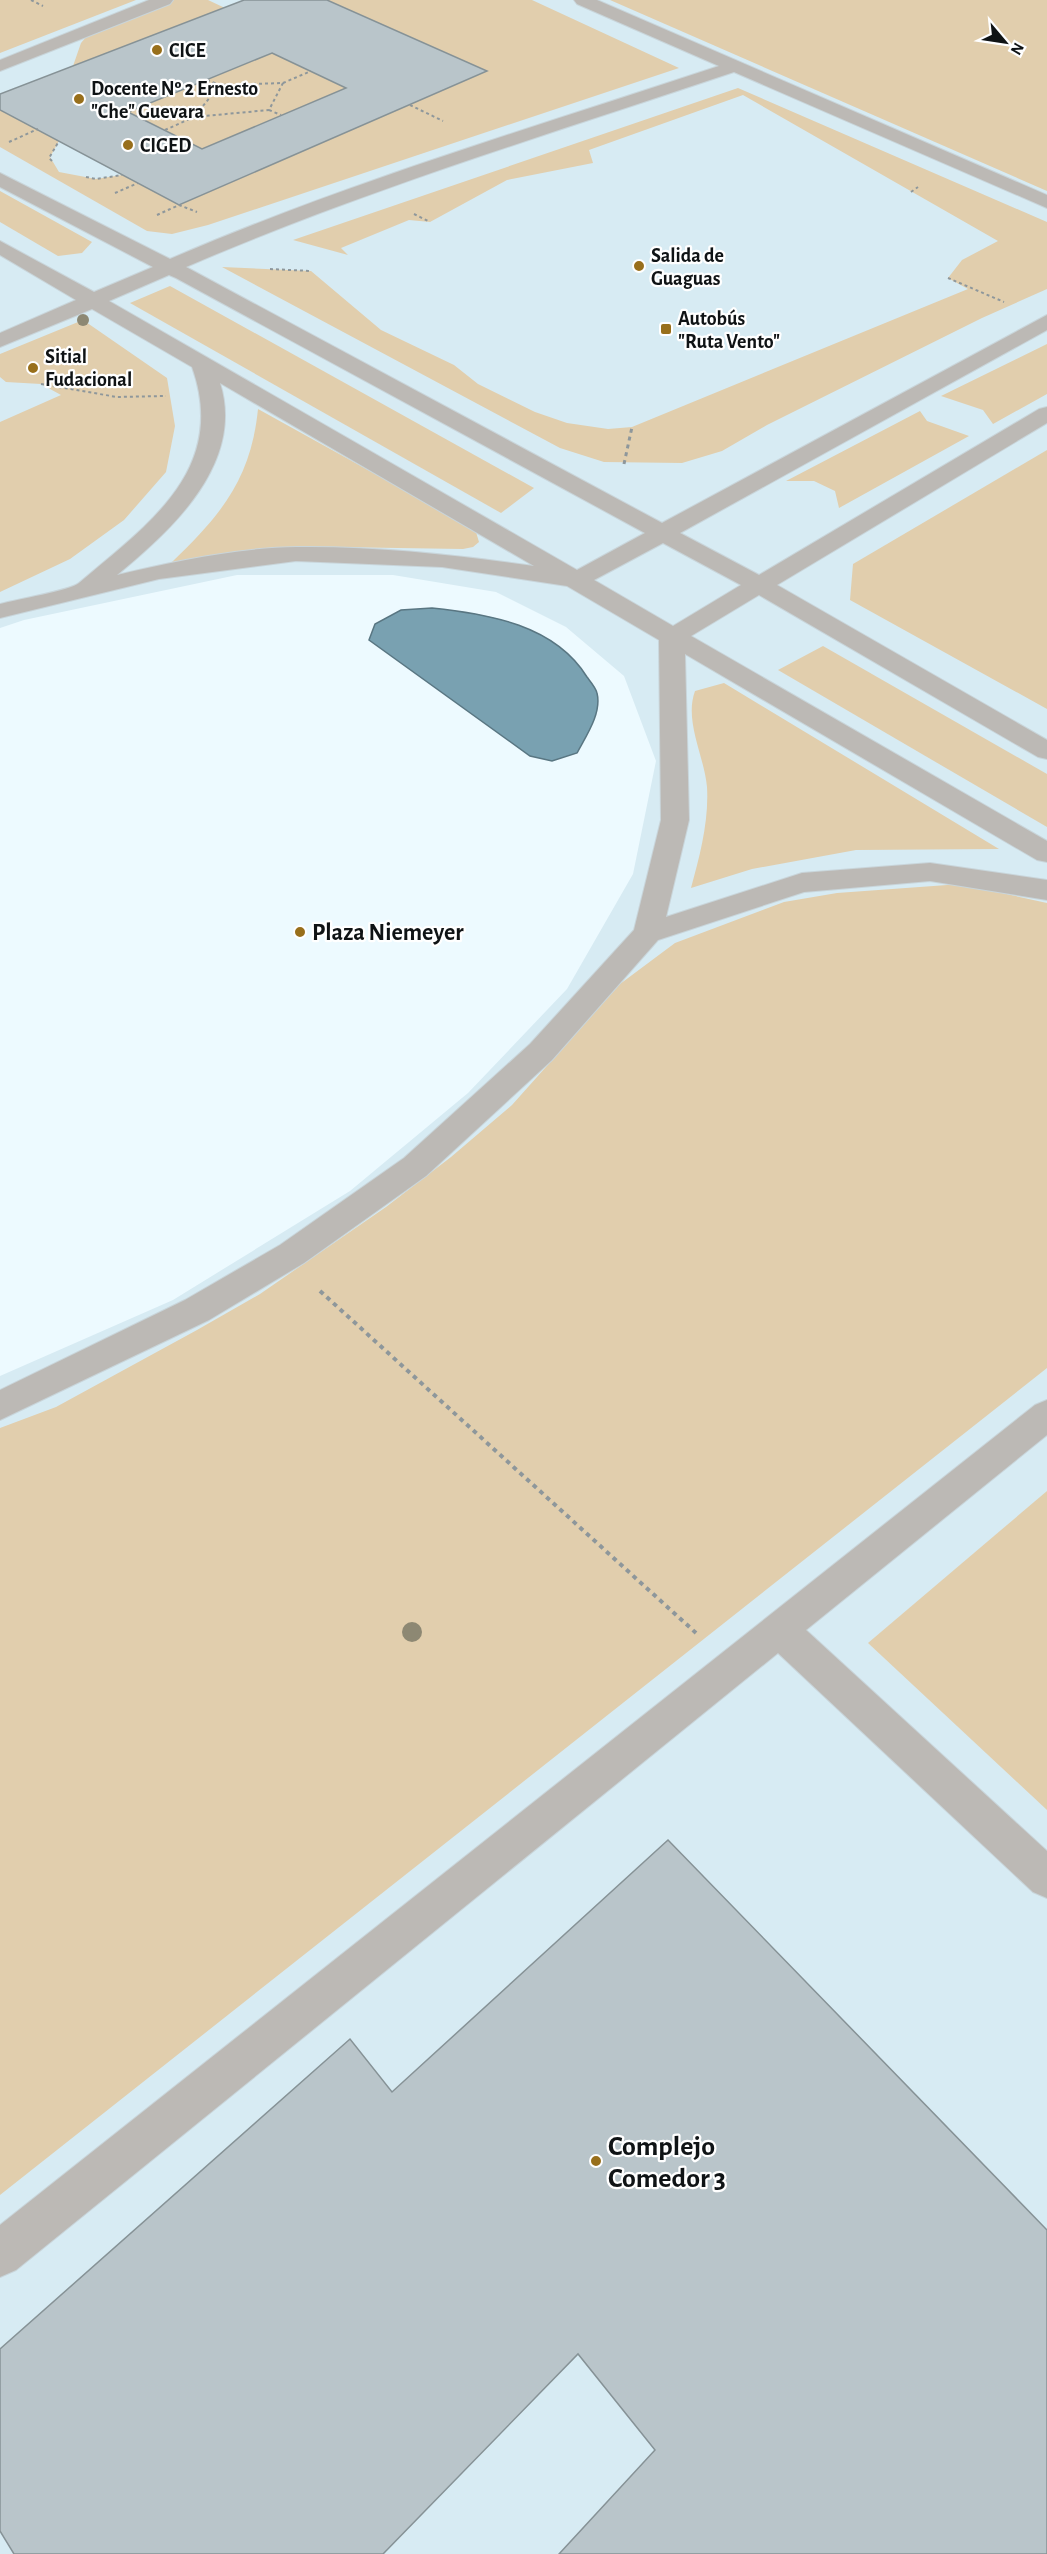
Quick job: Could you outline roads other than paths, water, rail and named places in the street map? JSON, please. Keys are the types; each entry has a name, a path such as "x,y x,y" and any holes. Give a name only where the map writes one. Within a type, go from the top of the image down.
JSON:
{"street":[{"path":"0,66 164,0"},
{"path":"583,0 1047,202"},
{"path":"0,341 168,267 365,189 733,67"},
{"path":"0,179 759,585 1047,751"},
{"path":"0,247 1047,853"},
{"path":"0,611 221,561 296,554 442,560 577,580 1047,321"},
{"path":"85,590 161,527 201,470 213,416 212,395 201,362"},
{"path":"672,637 1047,414"},
{"path":"0,1406 197,1310 292,1254 415,1167 541,1052 648,933 675,820 672,637"},
{"path":"648,933 802,883 930,872 1047,890"},
{"path":"0,2254 1047,1415"},
{"path":"779,1630 1047,1878"}],"water":[{"path":"432,608 476,614 519,625 557,645 573,659 594,687 598,701 592,724 577,753 552,761 530,756 369,640 375,624 401,610"}],"place":[{"name":"CICE","path":"157,50"},
{"name":"Docente Nº 2 Ernesto \"Che\" Guevara","path":"79,99"},
{"name":"CIGED","path":"128,145"},
{"name":"Salida de Guaguas","path":"639,266"},
{"name":"Autobús \"Ruta Vento\"","path":"666,329"},
{"name":"Sitial Fudacional","path":"33,368"},
{"name":"Plaza Niemeyer","path":"300,932"},
{"name":"Complejo Comedor 3","path":"596,2161"}]}
